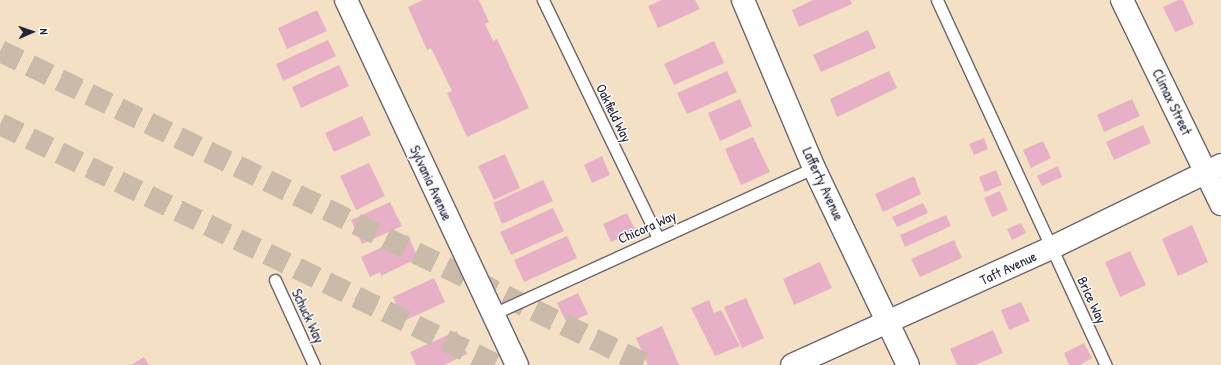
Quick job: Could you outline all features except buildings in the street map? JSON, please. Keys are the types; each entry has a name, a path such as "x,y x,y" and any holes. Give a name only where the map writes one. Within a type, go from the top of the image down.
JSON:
{"street":[{"name":"Sylvania Avenue","path":"346,0 517,365"},
{"name":"Lafferty Avenue","path":"743,0 814,168 889,322 908,365"},
{"name":"Climax Street","path":"1122,0 1213,168 1221,204"},
{"name":"Taft Avenue","path":"792,365 1051,248 1213,168"}],"lane":[{"name":"Oakfield Way","path":"543,0 658,238"},
{"name":"Brice Way","path":"937,0 1106,365"},
{"name":"Chicora Way","path":"493,314 814,168"},
{"name":"Schuck Way","path":"275,280 314,365"}],"tunnel":[{"path":"0,51 647,365"},
{"path":"0,124 496,365"}]}
